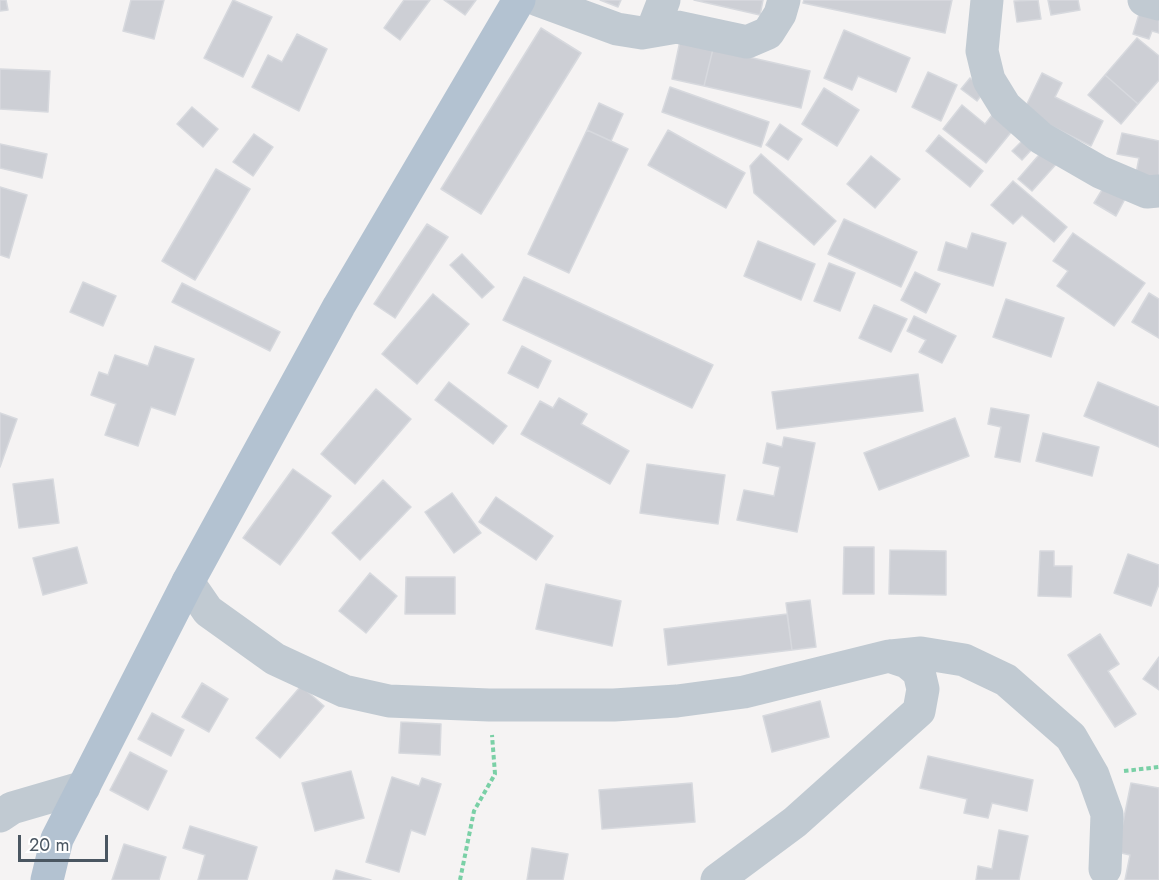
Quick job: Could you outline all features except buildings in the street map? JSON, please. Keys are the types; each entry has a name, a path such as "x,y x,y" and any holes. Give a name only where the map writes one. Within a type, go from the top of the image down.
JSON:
{"main road":[{"path":"47,880 57,839 188,582 339,306 519,0"}],"street":[{"path":"538,0 617,29 642,33 677,27 747,42 768,33 780,14 784,0"},
{"path":"652,31 664,0"},
{"path":"987,0 982,51 989,80 1005,106 1041,138 1100,172 1147,192 1159,191"},
{"path":"1144,0 1159,4"},
{"path":"188,582 208,611 275,659 344,691 389,701 489,705 615,705 677,701 744,692 889,656 921,653 964,660 1006,680 1071,737 1094,775 1107,814 1105,869"},
{"path":"717,880 817,804 919,711 923,689 919,672 907,662 889,656"},
{"path":"0,816 12,808 84,787"}],"path":[{"path":"460,880 474,811 495,774 489,705"}]}
